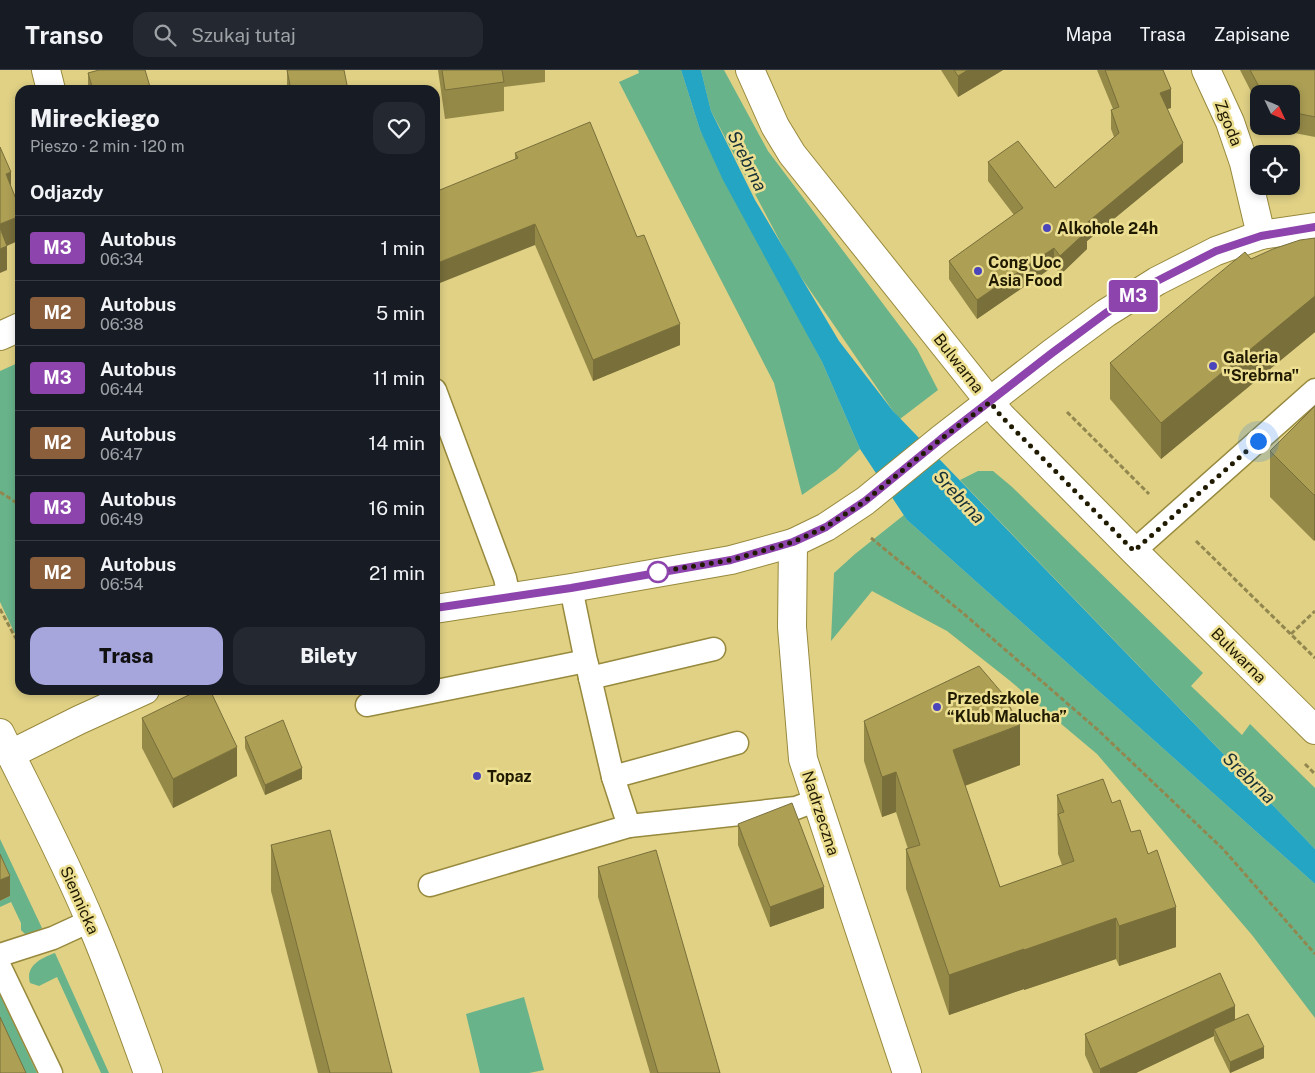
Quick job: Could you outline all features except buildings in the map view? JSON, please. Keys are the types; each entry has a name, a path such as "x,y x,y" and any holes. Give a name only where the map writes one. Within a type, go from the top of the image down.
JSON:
{"street":[{"path":"46,70 50,85"},
{"name":"Bulwarna","path":"750,70 775,126 792,154 990,402 1013,428 1134,551 1315,730"},
{"name":"Zgoda","path":"1206,70 1230,122 1244,163 1261,236"},
{"path":"440,607 571,588 731,560 793,542 826,527 865,501 1052,353 1106,313 1157,281 1216,251 1261,236 1315,227"},
{"path":"0,336 15,329"},
{"name":"Nadrzeczna","path":"793,542 792,627 803,758 907,1073"},
{"path":"4,749 79,720 134,695"},
{"name":"Siennicka","path":"4,749 49,831 90,920 148,1073"}],"lane":[{"path":"1134,551 1315,390"},
{"path":"440,403 505,578 509,597"},
{"path":"571,588 613,777 629,826"},
{"path":"440,693 714,649"},
{"path":"367,705 430,695"},
{"path":"613,777 737,743"},
{"path":"430,885 629,826 796,808 817,800"},
{"path":"0,955 53,938 90,920"},
{"path":"0,967 51,1073"}],"path":[{"path":"0,492 15,502"},
{"path":"870,538 964,614 1098,730 1223,850 1315,954"},
{"path":"0,608 15,636"},
{"path":"1291,634 1315,611"}],"green space":[{"path":"638,70 681,70 700,130 822,362 860,449 836,471 802,495 774,383 619,82 639,73"},
{"path":"701,70 724,70 768,151 917,349 938,390 900,419 792,264 711,111"},
{"path":"15,364 15,634 0,602 0,371"},
{"path":"978,471 993,471 1011,486 1203,673 1191,686 1242,735 1250,724 1315,788 1315,849 960,480"},
{"path":"904,515 907,520 1315,884 1315,1018 1252,935 1097,754 947,631 872,591 831,641 834,573"},
{"path":"0,839 42,928 30,935 25,934 21,930 21,923 11,902 0,907 0,901 10,896 0,875"},
{"path":"55,953 109,1073 101,1073 57,977 39,986 30,983 29,977 32,967 44,957"},
{"path":"0,994 37,1073 5,1073 0,1063"},
{"path":"524,997 544,1070 529,1073 480,1073 466,1014"}],"water":[{"name":"Srebrna","path":"681,70 701,70 711,111 755,200 839,341 893,411 1315,849 1315,884 907,520 860,449 822,362 723,180 700,130"}],"bus line":[{"name":"M3","path":"440,607 571,588 731,560 793,542 826,527 865,501 1052,353 1106,313 1157,281 1216,251 1261,236 1315,227"}],"place":[{"name":"Alkohole 24h","path":"1047,228"},
{"name":"Cong Uoc Asia Food","path":"978,271"},
{"name":"Galeria \"Srebrna\"","path":"1213,366"},
{"name":"Przedszkole “Klub Malucha”","path":"937,707"},
{"name":"Topaz","path":"477,776"}],"route":[{"path":"658,572 731,560 793,542 826,527 865,501 990,402 1001,416 1134,551 1171,516 1258,441"}]}
